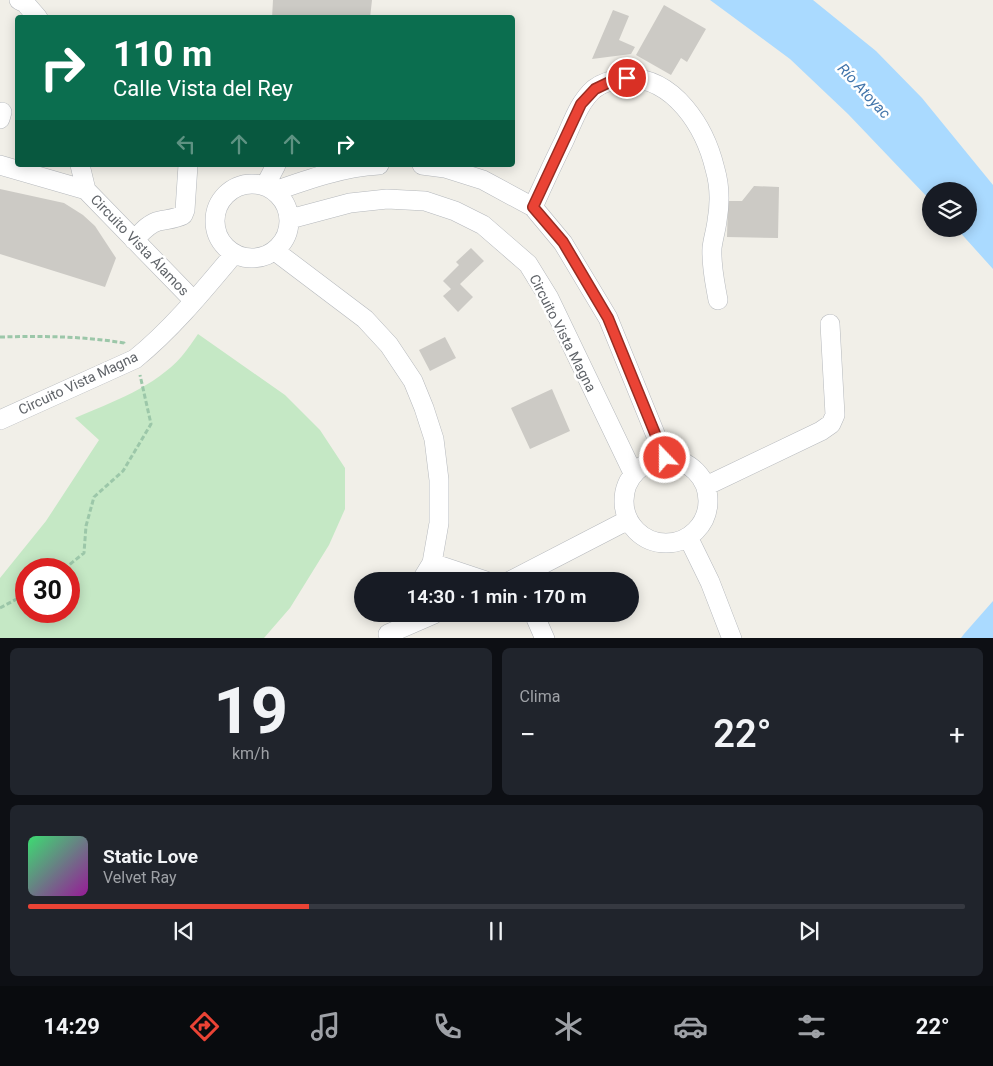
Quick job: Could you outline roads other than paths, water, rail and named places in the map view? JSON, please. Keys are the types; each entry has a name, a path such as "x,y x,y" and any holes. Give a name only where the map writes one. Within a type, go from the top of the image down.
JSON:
{"street":[{"path":"19,0 25,3 35,15"},
{"path":"533,207 581,104 595,89 616,79 638,78 654,83 670,93 699,126 708,145 716,170 720,195 712,246 713,272 718,300"},
{"name":"Circuito Vista Álamos","path":"0,165 86,190 194,301"},
{"name":"Circuito Vista Álamos","path":"80,167 86,190"},
{"path":"134,240 149,226 158,221 177,218 183,215 188,167"},
{"path":"270,188 275,167"},
{"path":"270,188 320,175 362,167"},
{"path":"437,167 483,180 533,207 563,242 608,318 665,458"},
{"path":"255,184 270,188 282,199 288,208 290,219 288,231 283,242 275,251 255,258 244,258 234,254 224,246 217,236 214,223 221,199 230,190 242,185 255,184"},
{"name":"Circuito Vista Magna","path":"290,219 350,203 387,199 425,201 455,211 483,225 528,264 549,298 633,473"},
{"path":"275,251 364,318 389,344 413,381 434,439 439,480 439,524 432,563 426,572"},
{"name":"Circuito Vista Magna","path":"0,420 135,359 152,346 234,254"},
{"path":"706,486 821,431 831,424 835,415 830,324"},
{"path":"665,458 678,460 690,466 699,474 706,486 708,500 706,514 699,527 688,537 675,542 660,543 647,539 636,531 628,520 624,508 624,496 627,484 633,473 653,460 665,458"},
{"path":"530,572 628,520"},
{"path":"688,537 710,582 732,638"},
{"path":"432,563 459,572"},
{"path":"387,636 396,622"},
{"path":"387,636 417,622"},
{"path":"538,622 546,638"}],"water":[{"name":"Río Atoyac","path":"710,0 813,0 876,51 922,98 993,185 993,269 964,237 977,237 977,182 922,182 922,192 848,114 790,59"},
{"path":"993,601 993,638 961,638 964,634"}]}
